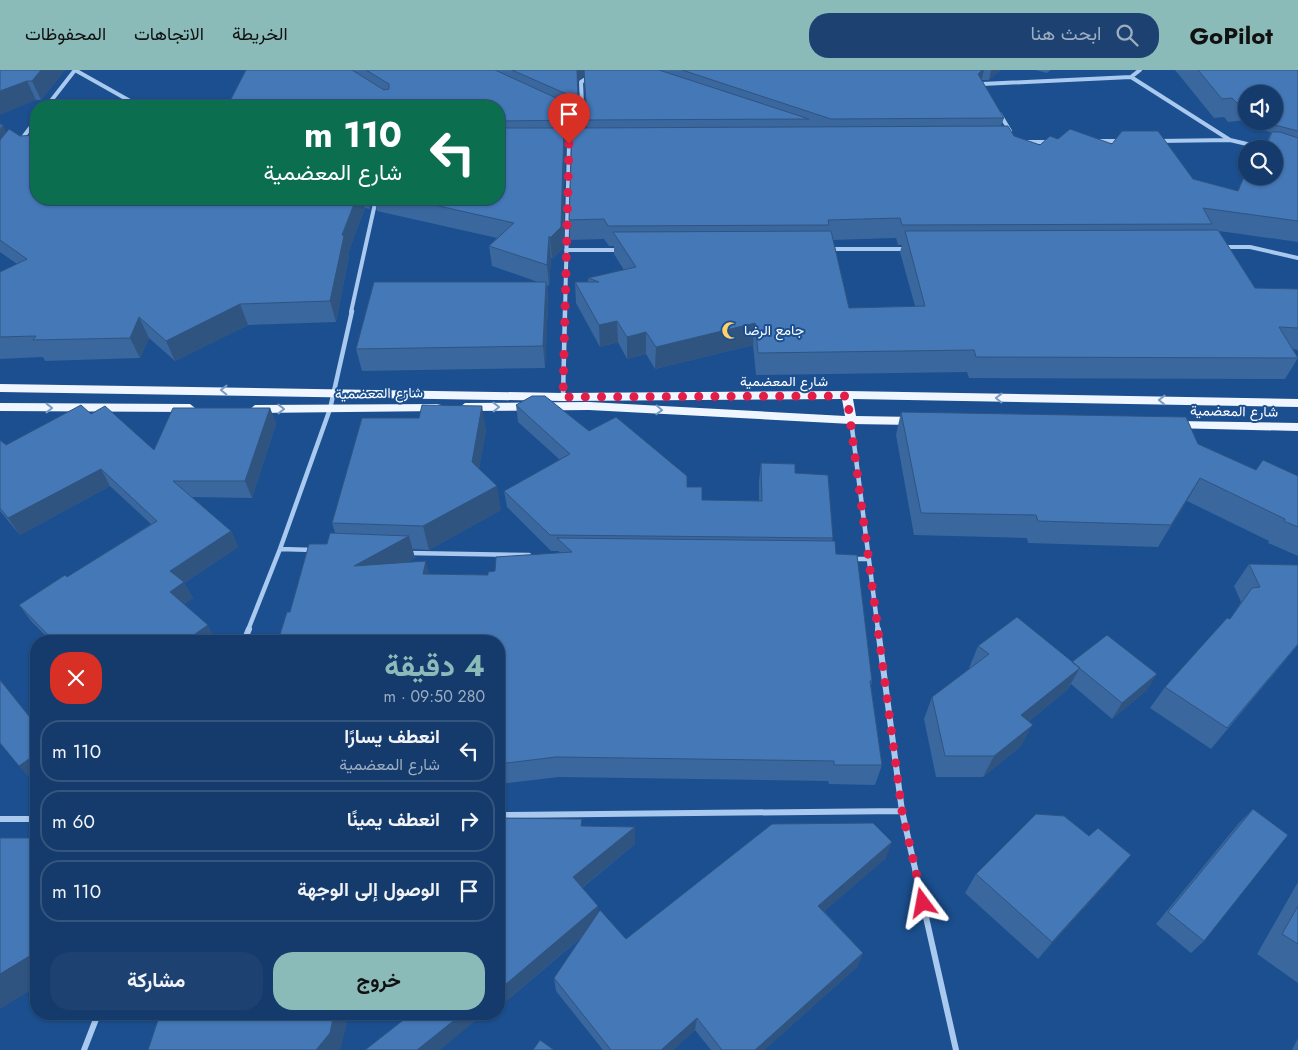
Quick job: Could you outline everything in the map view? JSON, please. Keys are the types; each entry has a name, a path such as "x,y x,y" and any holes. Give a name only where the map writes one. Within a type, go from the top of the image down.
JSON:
{"main road":[{"name":"شارع المعضمية","path":"0,388 563,397 847,396 1298,403"},
{"path":"847,396 851,420"},
{"name":"شارع المعضمية","path":"243,409 589,406 851,420 930,421"},
{"path":"0,407 204,408"},
{"name":"شارع المعضمية","path":"1159,425 1298,427"}],"street":[{"path":"52,100 75,70 129,100"},
{"path":"584,135 581,82 600,70"},
{"path":"1131,77 1140,70"},
{"path":"974,82 982,84 1131,77 1230,140"},
{"path":"982,84 987,93"},
{"path":"997,109 1012,134"},
{"path":"566,118 583,126"},
{"path":"18,144 30,128"},
{"path":"1153,141 1230,140 1238,142"},
{"path":"1094,141 1124,141"},
{"path":"1017,142 1056,142"},
{"path":"560,144 576,144"},
{"path":"563,397 569,144"},
{"path":"246,635 280,549 330,409 375,205"},
{"path":"1220,247 1250,247 1298,258"},
{"path":"824,249 913,249"},
{"path":"566,250 626,250"},
{"path":"851,420 902,811 956,1050"},
{"path":"280,549 318,550"},
{"path":"406,553 534,555"},
{"path":"849,559 869,559"},
{"path":"505,815 902,811"},
{"path":"0,819 30,819"},
{"path":"84,1050 96,1020"}],"building":[{"path":"0,70 41,70 32,81 0,91"},
{"path":"246,70 352,70 384,90 389,89 389,84 366,70 495,70 578,108 579,120 505,121 505,100 231,99"},
{"path":"512,70 577,70 578,99"},
{"path":"584,70 659,70 809,119 587,120"},
{"path":"682,70 982,70 978,74 1004,118 831,119"},
{"path":"1198,70 1298,70 1298,131 1283,127 1283,85 1238,85 1238,103 1232,98 1222,99"},
{"path":"1008,126 1014,136 1040,145 1050,136 1058,139 1070,129 1112,144 1122,131 1158,131 1193,179 1238,191 1241,185 1283,185 1283,140 1269,140 1272,132 1280,132 1298,138 1298,221 1203,208 1212,224 902,225 900,218 828,220 829,225 608,226 604,219 569,220 572,128"},
{"path":"505,128 564,128 561,227 550,238 549,236 547,265 489,246 514,223 434,205 505,205"},
{"path":"9,129 20,136 30,135 30,205 354,205 342,235 344,236 330,301 240,304 166,341 139,317 130,338 33,340 36,336 0,337 0,272 27,259 0,240 0,140"},
{"path":"1218,230 1255,288 1298,289 1298,328 1279,327 1298,358 976,357 974,350 758,353 755,323 656,347 646,332 627,337 617,321 599,325 575,282 599,282 588,278 636,267 613,232 831,231 849,308 925,306 905,231"},
{"path":"374,282 546,282 543,346 356,349"},
{"path":"532,396 545,396 589,431 616,417 687,476 687,487 702,487 702,500 762,501 761,463 795,464 795,473 828,475 833,538 550,535 504,491 570,454 516,405"},
{"path":"81,405 91,414 105,406 154,450 173,408 270,408 245,481 173,481 231,531 170,571 184,582 170,592 208,625 194,635 48,635 19,605 65,575 67,577 157,521 101,469 8,518 0,508 0,440 6,445"},
{"path":"422,405 482,406 472,462 497,486 423,526 332,523 362,418 419,418"},
{"path":"901,412 1186,417 1198,444 1256,470 1263,460 1298,476 1298,527 1200,478 1171,525 1038,521 1036,515 921,513"},
{"path":"330,533 409,536 354,566 426,561 423,574 488,575 488,572 495,571 496,557 572,552 557,538 835,541 836,554 857,555 872,681 870,681 882,765 834,765 834,761 556,757 505,763 505,635 280,635 287,612 290,612 309,544 327,544"},
{"path":"1249,564 1298,565 1298,644 1227,728 1165,687 1227,618 1230,619 1252,588 1260,587"},
{"path":"1017,617 1080,668 1021,715 1033,725 994,756 945,756 932,697 989,654 978,646"},
{"path":"1107,635 1157,674 1122,703 1072,662"},
{"path":"0,680 30,718 30,758 19,766 0,743"},
{"path":"1253,809 1288,835 1204,941 1168,912"},
{"path":"1036,814 1064,816 1089,836 1098,828 1131,855 1052,942 976,874"},
{"path":"505,818 582,819 581,826 635,827 573,877 598,906 505,985"},
{"path":"873,823 892,842 818,906 863,953 755,1050 722,1050 697,1018 661,1050 611,1050 554,978 600,910 626,939 772,824"},
{"path":"0,838 30,838 30,956 0,974"},
{"path":"1298,906 1298,944 1282,934"},
{"path":"158,1020 333,1020 330,1033 316,1050 148,1050"},
{"path":"403,1020 454,1020 417,1050 365,1050"},
{"path":"540,1040 554,1050 533,1050"}],"place":[{"name":"جامع الرضا","path":"730,330"}],"route":[{"path":"569,144 563,397 847,396 902,811 923,903"}]}
